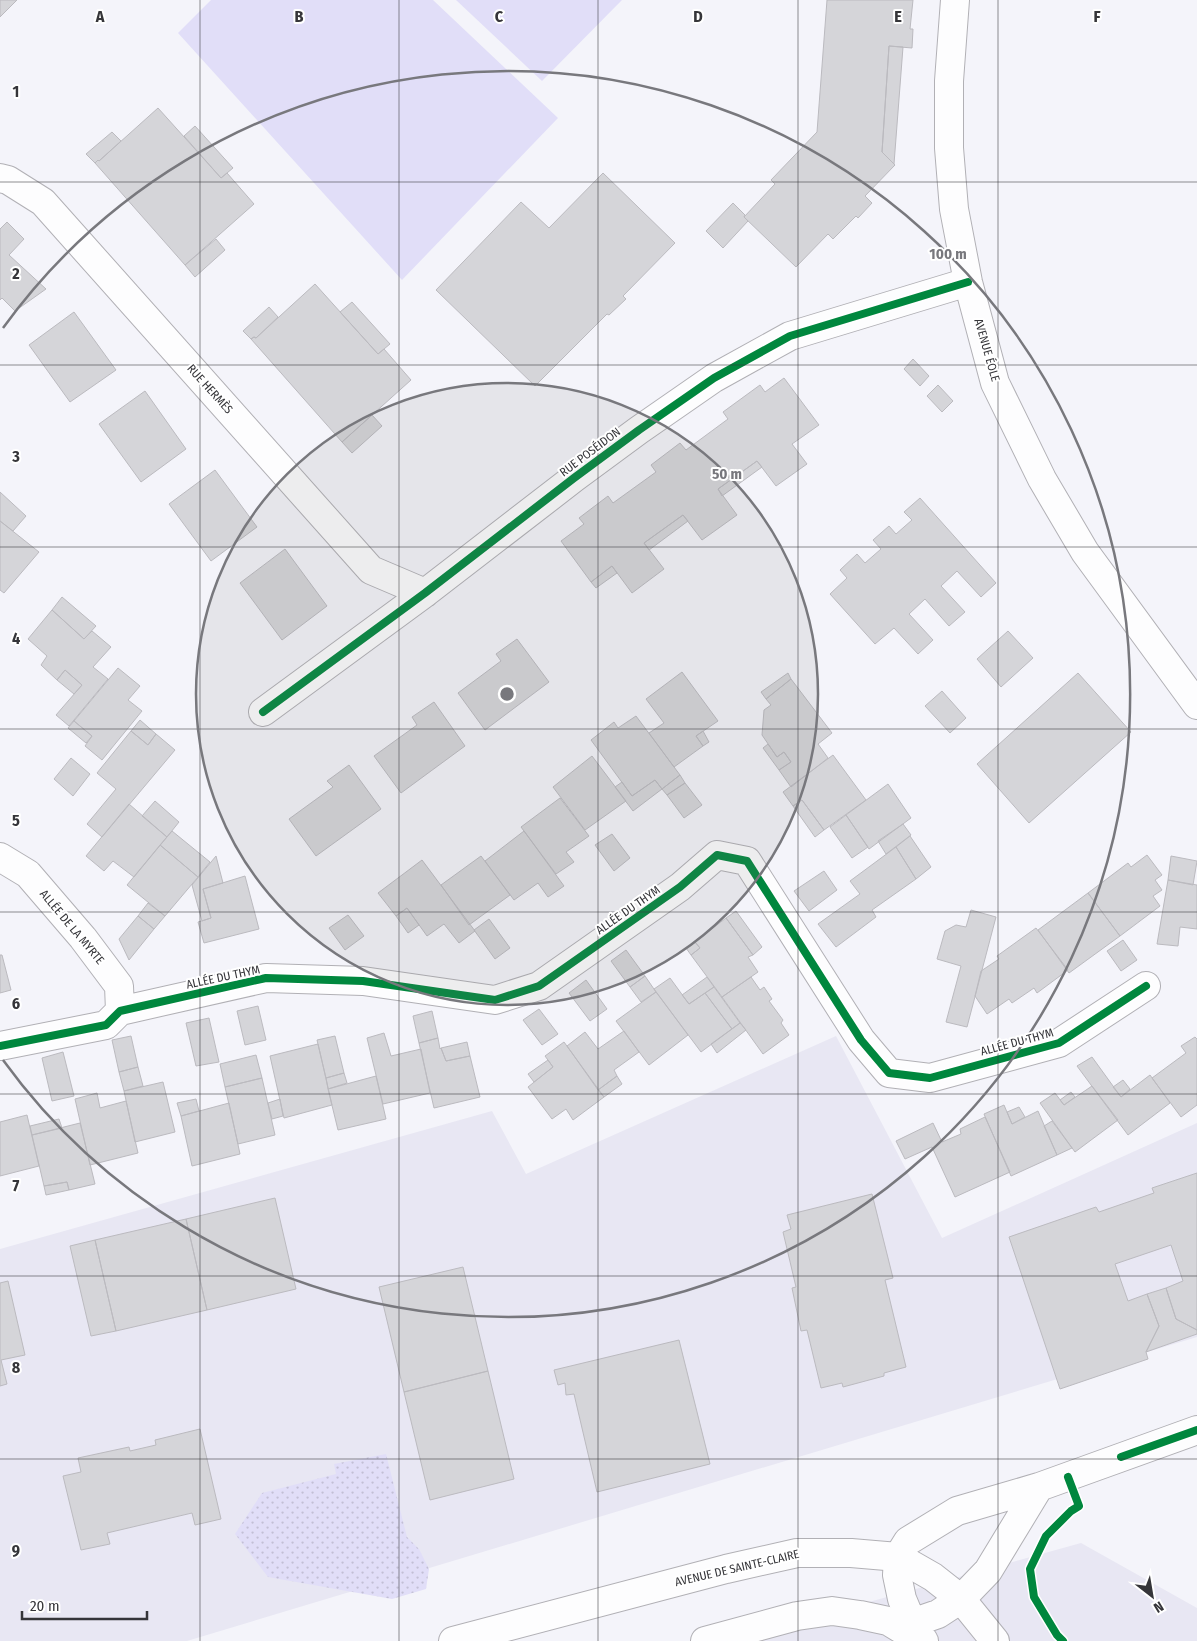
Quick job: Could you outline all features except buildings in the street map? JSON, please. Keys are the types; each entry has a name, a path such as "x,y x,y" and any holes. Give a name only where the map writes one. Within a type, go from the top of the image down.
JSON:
{"street":[{"name":"AVENUE ÉOLE","path":"955,0 949,81 949,148 954,209 968,282 995,383 1042,479 1085,552 1197,705"},
{"name":"RUE HERMÈS","path":"0,178 8,180 43,202 371,570 425,592"},
{"name":"RUE POSÉIDON","path":"263,712 425,592 588,467 714,378 790,336 968,282"},
{"name":"ALLÉE DU THYM","path":"0,1046 106,1025 120,1011 266,978 363,981 495,1000 539,986 680,887 717,855 747,861 861,1040 889,1073 930,1078 1059,1043 1146,986"},
{"name":"ALLÉE DE LA MYRTE","path":"0,857 28,874 83,938 119,986 120,1011"},
{"path":"911,1632 897,1575 898,1557 908,1541 957,1511 1039,1487 1197,1430"},
{"path":"911,1632 961,1599 988,1571 1039,1487"},
{"name":"AVENUE DE SAINTE-CLAIRE","path":"453,1641 797,1552 851,1552 898,1557 933,1577 961,1599 995,1641"},
{"path":"705,1641 797,1616 832,1611 860,1615 911,1632"}],"shaded area":[{"path":"211,0 433,0 558,118 402,280 178,33"},
{"path":"456,0 622,0 542,81"},
{"path":"836,1036 942,1238 1197,1123 1197,1337 187,1641 0,1641 0,1249 492,1111 526,1174"},
{"path":"386,1454 407,1537 419,1549 429,1569 426,1589 392,1599 268,1577 235,1534 262,1493 336,1474 334,1464"},
{"path":"1081,1543 1197,1608 1197,1641 729,1641"}],"cycle path":[{"path":"263,712 425,593 574,478 714,378 790,336 968,282"},
{"path":"0,1046 106,1025 120,1011 266,978 363,981 495,1000 539,986 680,887 717,855 747,861 861,1040 889,1073 930,1078 1059,1043 1146,986"},
{"path":"1121,1457 1197,1430"},
{"path":"1063,1641 1057,1635 1034,1597 1030,1569 1046,1536 1071,1511 1079,1506 1068,1477"}]}
